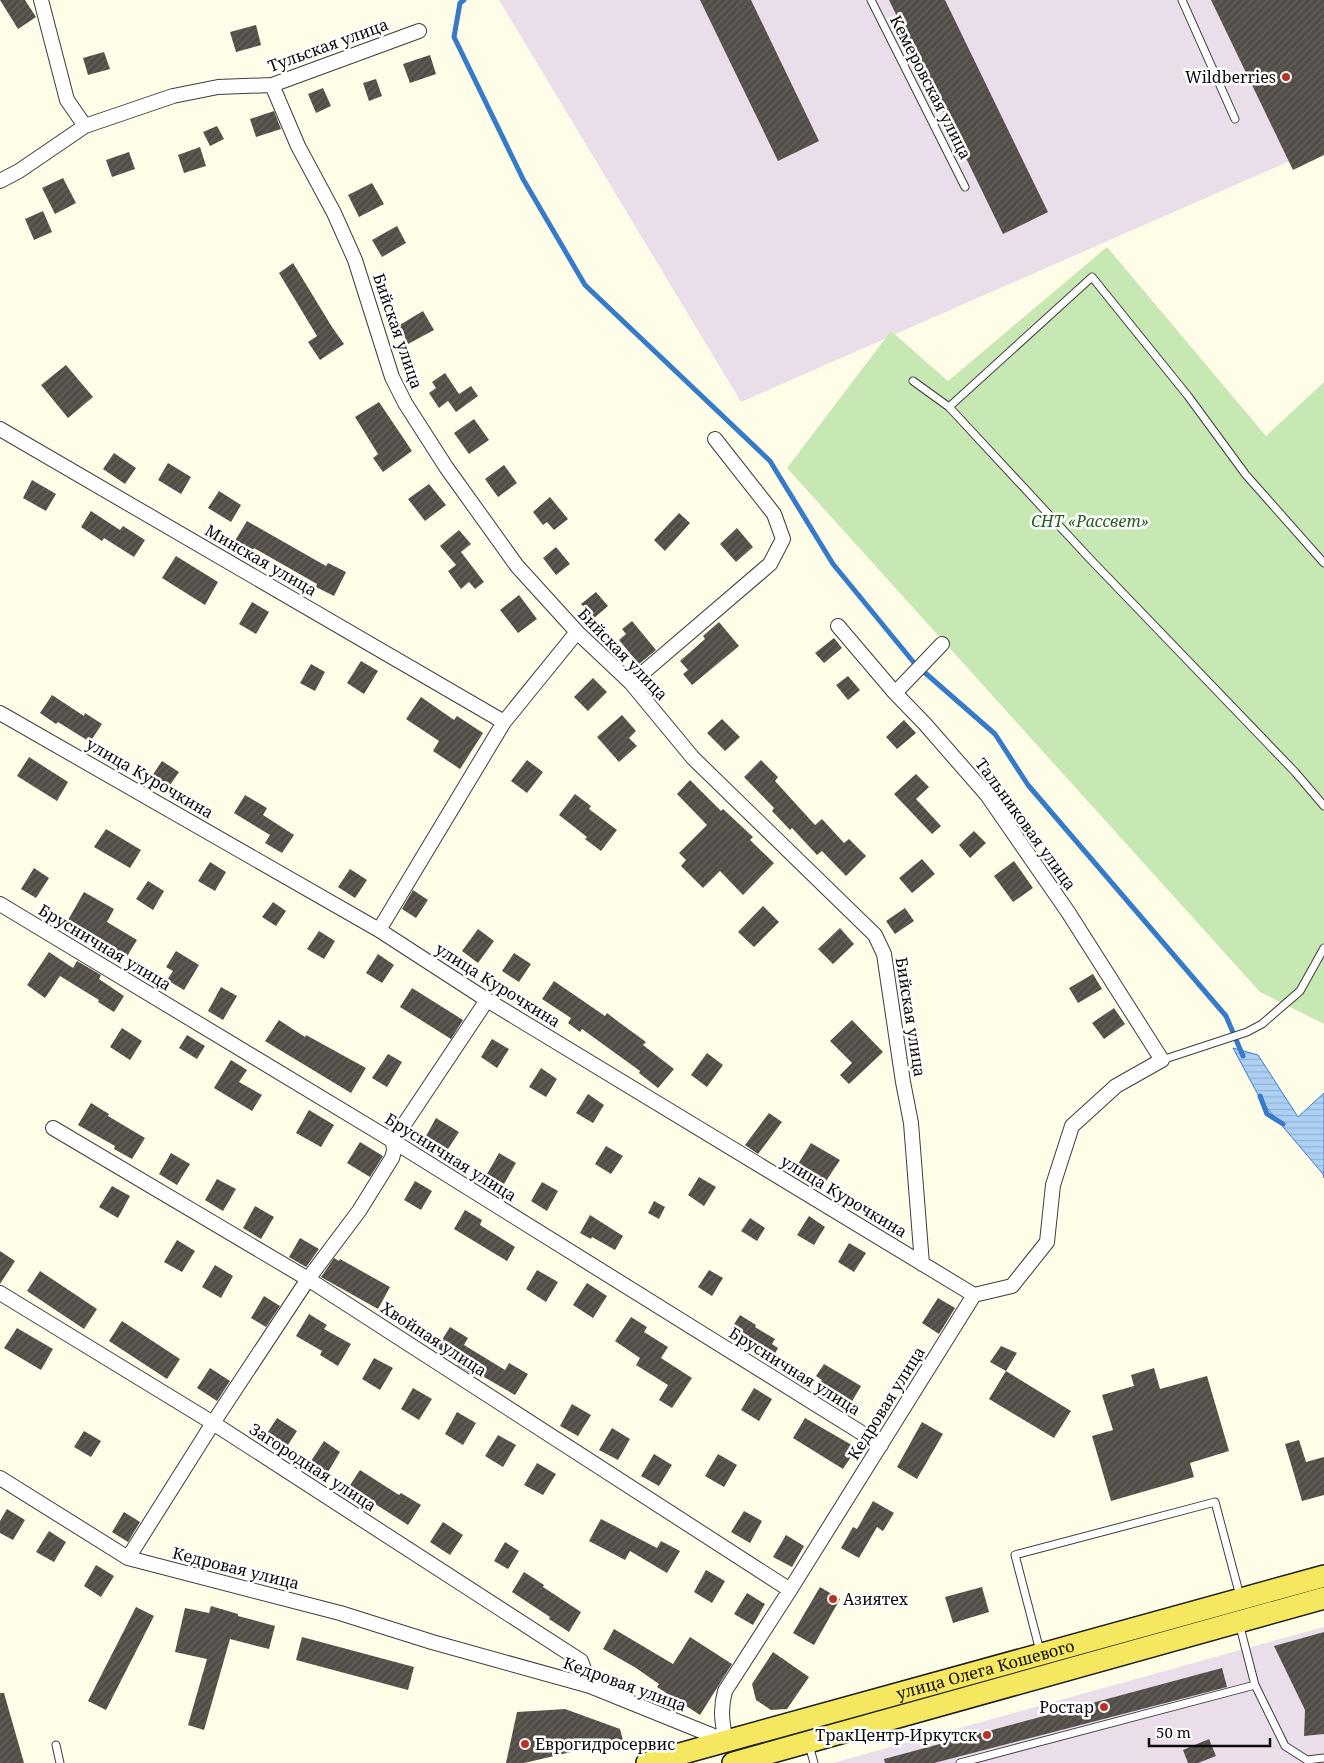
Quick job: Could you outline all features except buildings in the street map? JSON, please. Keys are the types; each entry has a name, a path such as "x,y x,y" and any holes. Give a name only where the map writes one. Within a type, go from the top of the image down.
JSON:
{"main road":[{"name":"улица Олега Кошевого","path":"647,1763 1324,1576"},
{"name":"улица Олега Кошевого","path":"733,1763 1324,1598"}],"street":[{"path":"41,0 67,100 85,126"},
{"name":"Тульская улица","path":"0,181 19,171 85,126 173,96 218,87 272,85 419,30"},
{"name":"Бийская улица","path":"272,85 298,146 334,213 355,260 392,377 406,404 446,467 517,566 577,632 631,683 693,758 875,935 884,954 910,1123 922,1264"},
{"name":"Минская улица","path":"0,429 504,722"},
{"path":"631,683 770,564 783,539 774,514 714,439"},
{"name":"Тальниковая улица","path":"838,626 895,693 925,724 987,795 1068,912 1162,1060"},
{"path":"379,930 504,722 577,632"},
{"path":"895,693 942,644"},
{"name":"улица Курочкина","path":"0,713 379,930 487,1000 974,1295"},
{"name":"Брусничная улица","path":"0,904 393,1140 880,1445"},
{"path":"128,1558 213,1423 308,1279 359,1211 392,1158 394,1151 393,1140 487,1000"},
{"path":"974,1295 1012,1286 1047,1242 1053,1185 1072,1126 1116,1086 1162,1060"},
{"name":"Хвойная улица","path":"53,1128 308,1279 790,1590"},
{"name":"Загородная улица","path":"0,1293 213,1423 581,1661 590,1686"},
{"name":"Кедровая улица","path":"726,1741 721,1715 721,1703 725,1691 974,1295"},
{"name":"Кедровая улица","path":"0,1478 128,1558 340,1613 432,1642 590,1686 726,1741"}],"lane":[{"name":"Кемеровская улица","path":"872,0 965,187"},
{"path":"1182,0 1235,119"},
{"path":"949,407 1092,277 1188,396 1246,476 1324,563"},
{"path":"913,381 949,407 1090,560 1295,772 1324,806"},
{"path":"1162,1060 1247,1032 1262,1024 1300,991 1324,948"},
{"path":"1041,1654 1015,1555 1215,1502 1241,1599"},
{"path":"1239,1623 1255,1685 1285,1746 1307,1760 1324,1758"},
{"path":"960,1763 1255,1685"},
{"path":"808,1742 814,1763"},
{"path":"56,1745 60,1763"}],"shaded area":[{"path":"499,0 1324,0 1324,146 741,402"},
{"path":"1324,1627 1324,1763 833,1763 1309,1631"}],"green space":[{"name":"СНТ «Рассвет»","path":"1107,247 1266,436 1324,382 1324,1024 1260,992 787,468 891,331 948,381"}],"water":[{"path":"1233,1048 1258,1055 1298,1117 1324,1093 1324,1178 1323,1174 1262,1102"}],"waterway":[{"path":"464,0 460,3 454,37 523,179 585,285 770,461 833,564 915,664 995,734 1028,785 1226,1016 1243,1056"},
{"path":"1260,1096 1267,1114 1283,1124"}],"place":[{"name":"Wildberries","path":"1286,77"},
{"name":"Азиятех","path":"833,1599"},
{"name":"Ростар","path":"1104,1707"},
{"name":"ТракЦентр-Иркутск","path":"987,1735"},
{"name":"Еврогидросервис","path":"525,1744"}]}
